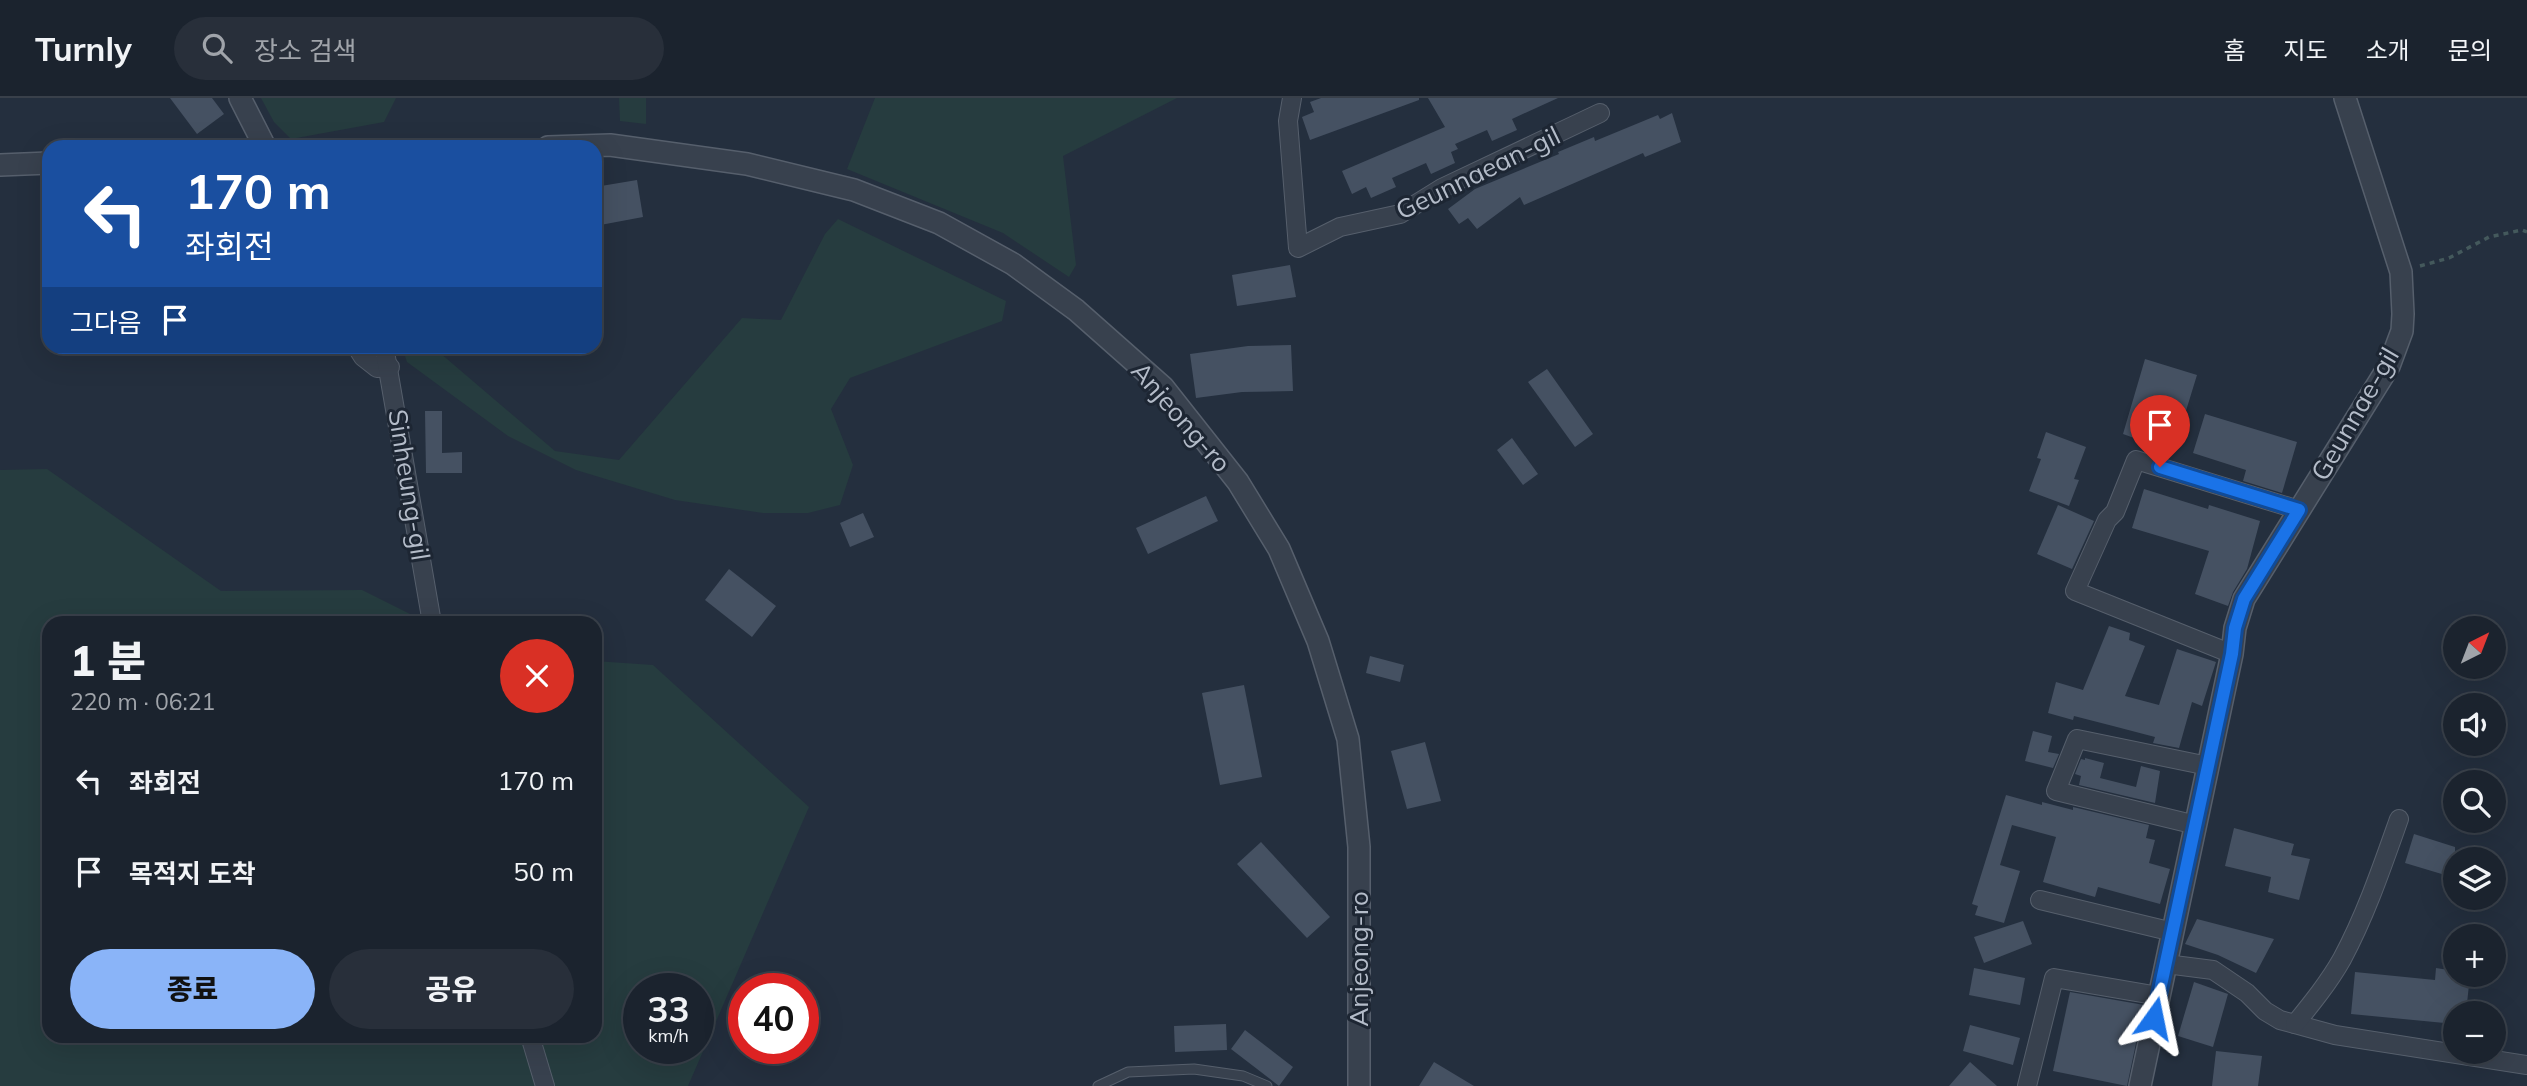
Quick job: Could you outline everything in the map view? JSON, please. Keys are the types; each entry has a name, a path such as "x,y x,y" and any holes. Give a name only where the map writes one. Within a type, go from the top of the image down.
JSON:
{"street":[{"path":"240,98 261,140"},
{"name":"Geunnaean-gil","path":"1292,98 1289,121 1298,248 1340,227 1400,214 1442,188 1600,113"},
{"name":"Geunnae-gil","path":"2140,1086 2232,654 2235,628 2244,599 2389,366 2402,331 2401,272 2346,98"},
{"name":"Anjeong-ro","path":"602,145 747,164 854,190 927,218 1013,264 1076,310 1163,387 1238,482 1279,549 1318,642 1348,739 1359,847 1359,1086"},
{"path":"0,165 42,163"},
{"path":"361,354 377,368 390,367"},
{"name":"Sinheung-gil","path":"386,354 431,616"},
{"path":"2232,654 2075,591 2107,520 2115,512 2136,460 2299,510"},
{"path":"2196,825 2056,791 2077,739 2208,766"},
{"path":"2295,1024 2342,959 2366,910 2399,819"},
{"path":"2039,900 2173,932"},
{"path":"2166,964 2213,970 2238,985 2265,1011 2280,1020 2334,1035 2527,1065"},
{"path":"2027,1086 2054,978 2159,996"},
{"path":"532,1043 545,1086"}],"lane":[{"path":"1098,1086 1128,1072 1194,1069 1243,1076 1267,1086"}],"path":[{"path":"2401,272 2449,258 2489,237 2522,230 2527,232"}],"green space":[{"path":"261,98 396,98 384,122 291,139 274,122"},
{"path":"619,98 646,98 646,124 620,121"},
{"path":"875,98 1177,98 1063,156 1076,265 1069,277 1003,233 847,169"},
{"path":"838,219 1006,301 1002,321 850,378 831,409 853,465 840,505 808,513 763,513 675,500 576,470 508,436 407,362 404,354 441,354 555,451 619,460 742,318 781,320 825,234"},
{"path":"47,469 221,591 362,590 414,616 42,616 42,1043 602,1043 602,661 653,665 809,807 737,973 728,973 728,994 714,1026 714,973 623,973 623,1064 698,1064 688,1086 0,1086 0,470"}],"building":[{"path":"170,98 212,98 224,114 197,134"},
{"path":"1321,98 1419,100 1310,140 1302,117 1314,112 1310,102"},
{"path":"1428,98 1558,98 1512,119 1517,130 1492,141 1487,130 1455,144 1458,149 1451,152 1455,163 1431,174 1426,163 1392,178 1396,187 1371,198 1366,187 1352,194 1342,171 1445,127"},
{"path":"1672,113 1681,142 1645,157 1643,153 1524,205 1520,197 1477,229 1468,218 1459,224 1448,209 1475,189 1559,154 1558,152 1594,137 1595,141 1658,115 1660,119"},
{"path":"637,180 643,217 602,225 602,186"},
{"path":"1290,265 1296,297 1237,306 1232,275"},
{"path":"1291,345 1293,391 1242,392 1196,398 1190,354 1248,346"},
{"path":"2145,359 2197,375 2185,414 2160,407 2148,443 2123,434"},
{"path":"1547,369 1593,434 1575,447 1528,382"},
{"path":"425,411 442,411 442,453 462,452 462,473 426,473"},
{"path":"2205,414 2297,442 2282,493 2243,481 2246,470 2193,453"},
{"path":"2046,432 2086,447 2074,479 2079,480 2069,506 2029,491 2041,459 2037,458"},
{"path":"1512,438 1538,474 1523,485 1497,450"},
{"path":"2144,489 2208,509 2209,505 2260,521 2247,569 2228,606 2195,594 2209,551 2132,528"},
{"path":"1206,496 1218,521 1148,554 1136,528"},
{"path":"2058,505 2094,521 2072,569 2037,554"},
{"path":"863,513 874,537 850,547 840,523"},
{"path":"729,569 776,606 752,637 705,600"},
{"path":"2109,626 2130,633 2129,640 2145,646 2125,696 2159,705 2177,649 2216,662 2202,706 2192,702 2179,748 2153,743 2155,737 2074,716 2073,720 2048,713 2056,682 2083,690"},
{"path":"1370,656 1404,665 1400,682 1366,673"},
{"path":"1244,685 1262,777 1220,785 1202,693"},
{"path":"2033,731 2052,736 2048,752 2059,754 2053,768 2025,761"},
{"path":"1425,742 1441,801 1407,809 1391,751"},
{"path":"2081,759 2104,763 2100,778 2136,787 2141,766 2160,771 2155,803 2079,785 2081,776 2075,774"},
{"path":"2006,795 2042,805 2042,802 2073,810 2073,807 2149,825 2146,838 2155,840 2149,863 2170,869 2160,904 2098,887 2095,897 2043,882 2056,837 2012,825 2000,865 2020,871 2004,923 1975,915 1978,906 1972,904"},
{"path":"2234,828 2294,844 2291,855 2310,859 2299,900 2268,892 2271,877 2225,866"},
{"path":"2414,834 2455,847 2443,847 2443,874 2405,863"},
{"path":"1261,842 1330,917 1307,938 1237,864"},
{"path":"2197,919 2274,939 2256,973 2218,955 2185,944"},
{"path":"2023,921 2032,944 1984,963 1974,937"},
{"path":"1974,968 2025,978 2020,1005 1969,995"},
{"path":"2436,968 2443,969 2443,987 2469,987 2467,1001 2443,1001 2443,1023 2351,1014 2355,972 2435,980"},
{"path":"2194,982 2228,994 2213,1047 2178,1036"},
{"path":"2070,992 2144,1005 2127,1086 2053,1071"},
{"path":"1226,1024 1227,1050 1175,1052 1174,1026"},
{"path":"1970,1025 2020,1038 2013,1065 1963,1051"},
{"path":"1245,1030 1293,1067 1279,1086 1231,1049"},
{"path":"2216,1051 2262,1056 2258,1086 2212,1086"},
{"path":"1434,1062 1474,1086 1419,1086"},
{"path":"1970,1062 1997,1086 1949,1086"}],"route":[{"path":"2154,1018 2232,654 2235,628 2244,599 2299,510 2160,467"}]}
